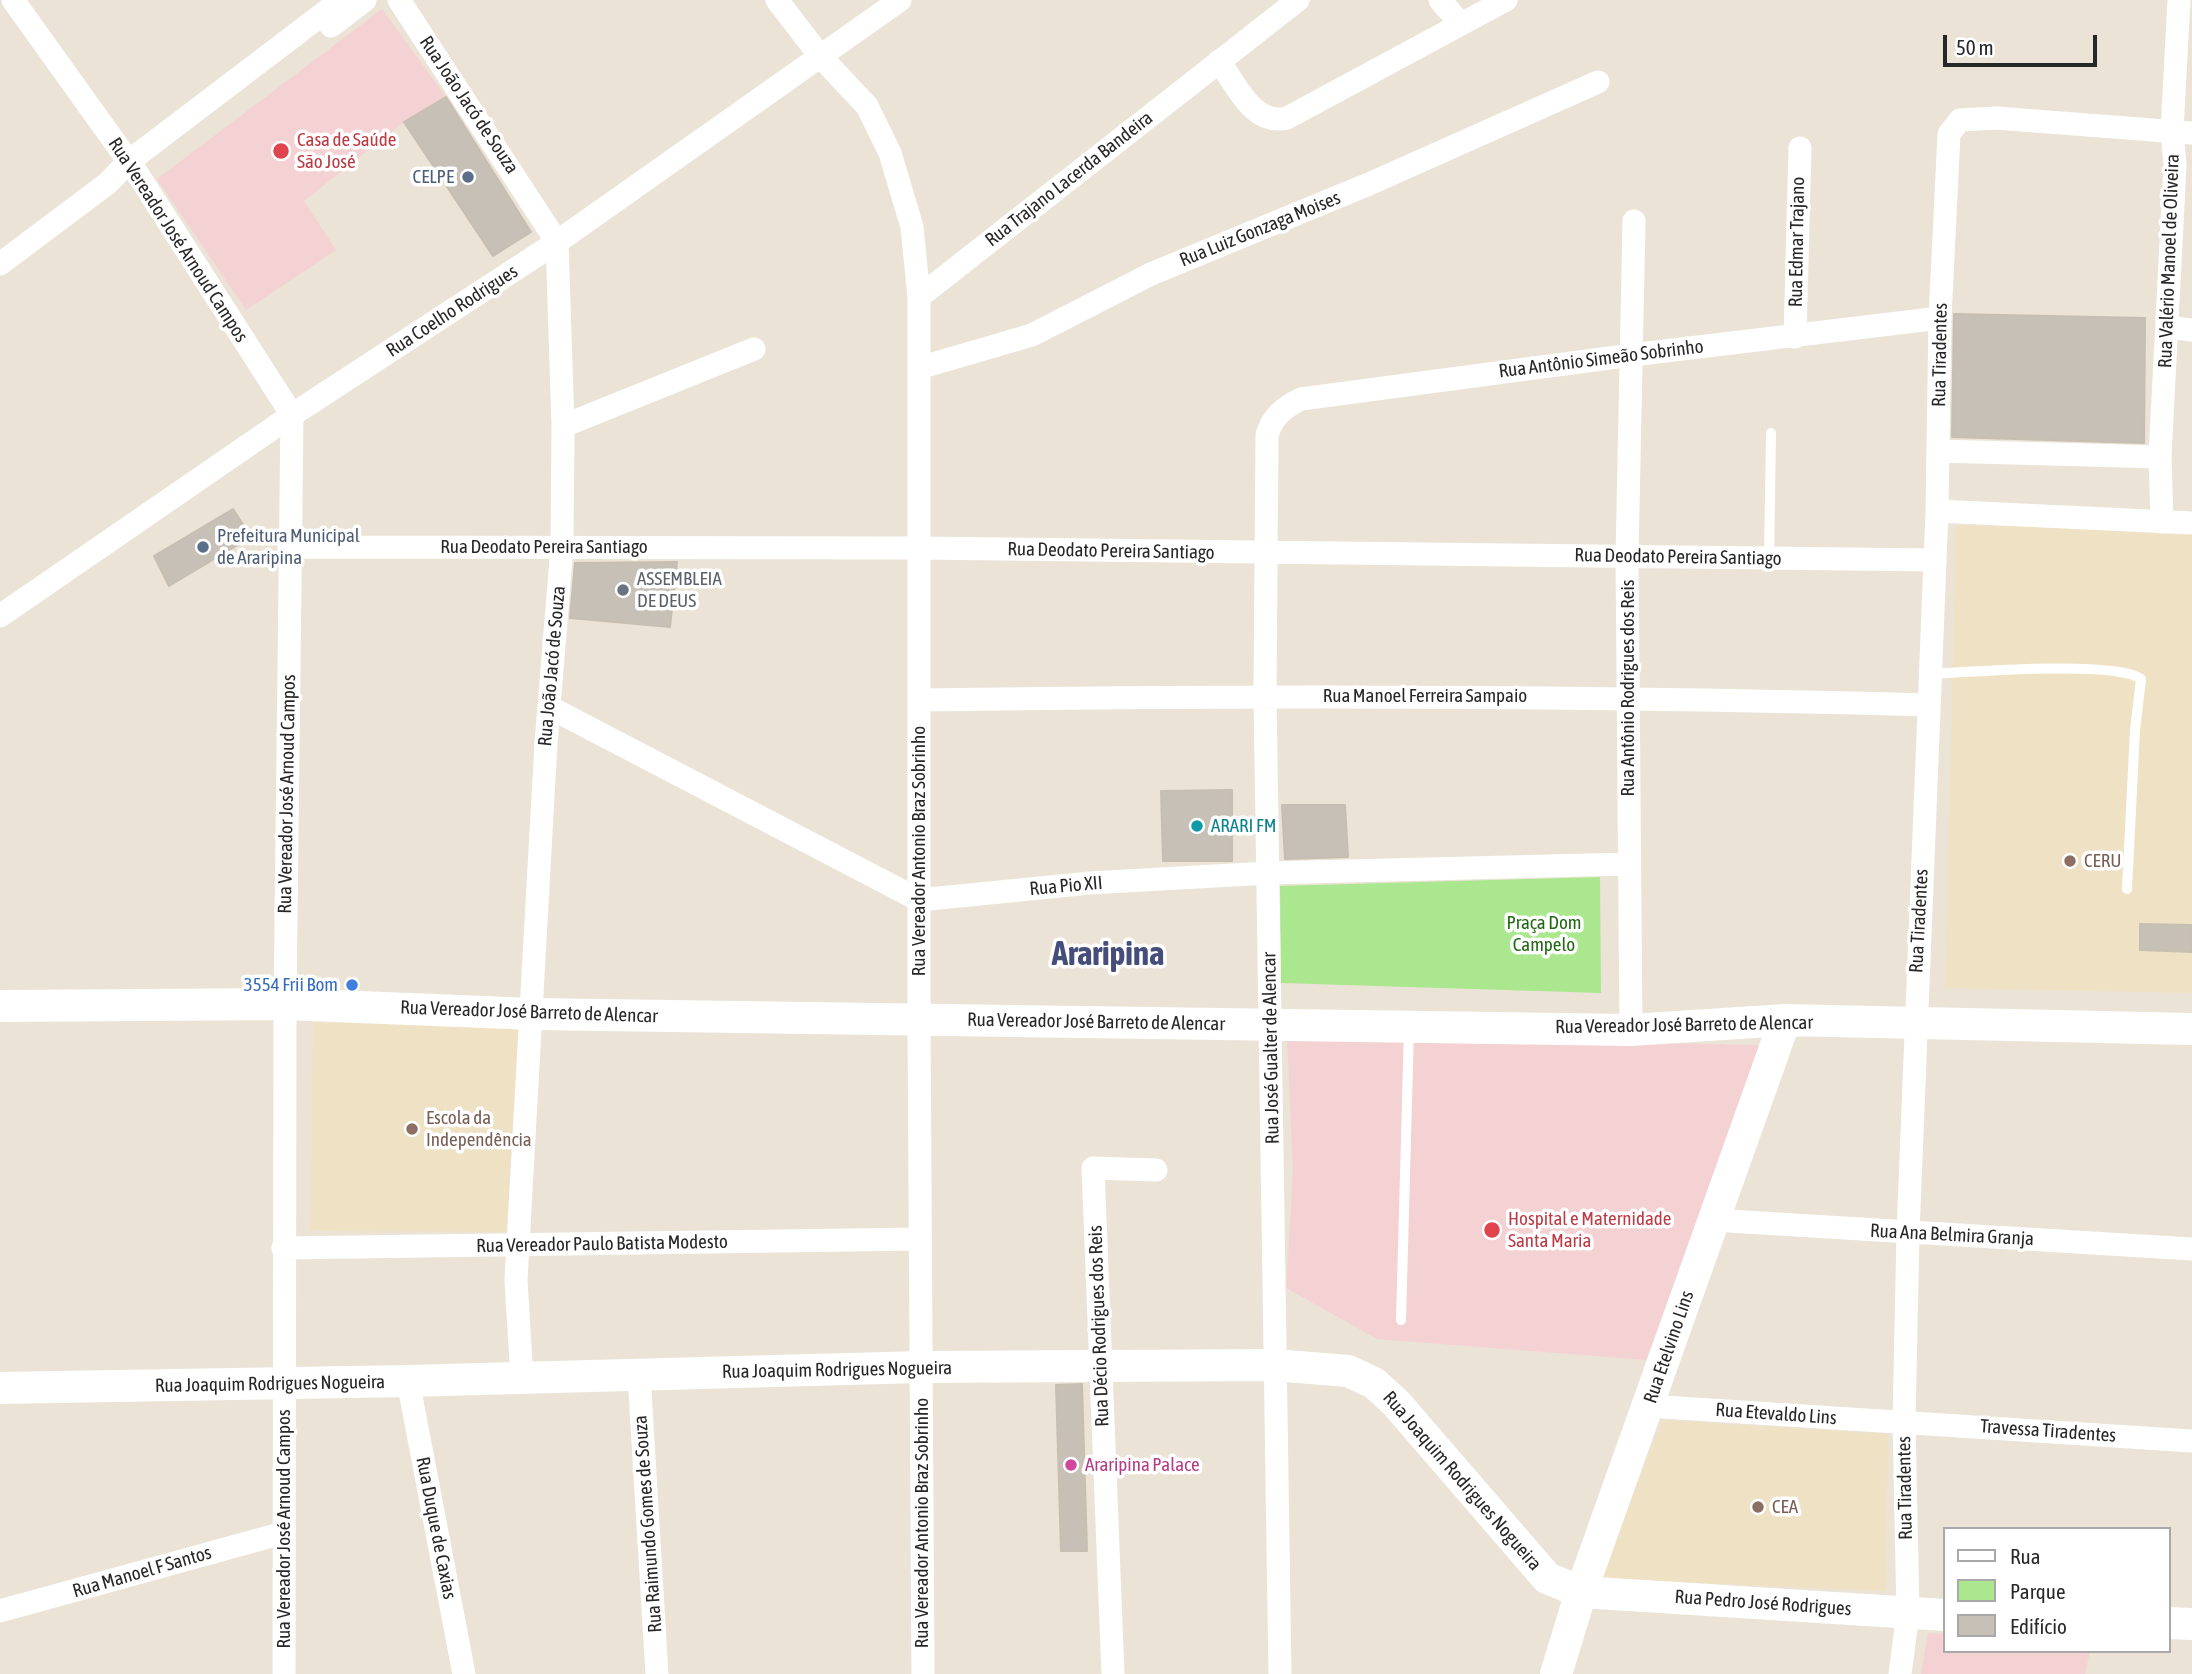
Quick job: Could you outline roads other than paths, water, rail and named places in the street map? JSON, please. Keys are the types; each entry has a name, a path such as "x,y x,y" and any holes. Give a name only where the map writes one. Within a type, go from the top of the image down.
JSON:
{"main road":[{"name":"Rua Vereador José Barreto de Alencar","path":"0,1006 285,1004 533,1014 1631,1030 1785,1020 2192,1029"},
{"name":"Rua Etelvino Lins","path":"1556,1674 1581,1592 1785,1020"},
{"name":"Rua Joaquim Rodrigues Nogueira","path":"0,1388 408,1381 921,1367 1273,1365 1348,1371 1374,1383 1396,1403 1547,1578 1581,1592"},
{"name":"Rua Pedro José Rodrigues","path":"1581,1592 1944,1615"},
{"path":"2171,1623 2192,1624"}],"street":[{"name":"Rua Vereador José Arnoud Campos","path":"13,0 133,167 292,415 283,1248 284,1674"},
{"path":"133,167 341,0"},
{"path":"0,264 108,183 365,0"},
{"name":"Rua João Jacó de Souza","path":"399,0 557,242 563,426 562,547 551,708 546,743 533,1014 516,1280 522,1378"},
{"name":"Rua Vereador Antonio Braz Sobrinho","path":"777,0 820,56 867,106 890,153 912,227 919,297 919,1020 923,1674"},
{"name":"Rua Coelho Rodrigues","path":"0,616 292,415 557,242 900,0"},
{"name":"Rua Trajano Lacerda Bandeira","path":"919,297 1298,0"},
{"path":"1440,0 1460,23"},
{"path":"1219,61 1255,110 1263,118 1274,121 1287,118 1506,0"},
{"name":"Rua Valério Manoel de Oliveira","path":"2162,522 2160,457 2175,165 2182,132 2179,0"},
{"name":"Rua Luiz Gonzaga Moises","path":"919,368 1032,335 1151,274 1369,184 1598,82"},
{"name":"Rua Tiradentes","path":"1900,1674 1908,1613 1904,1422 1908,1233 1937,511 1940,318 1949,134 1960,120 1996,117 2182,132"},
{"name":"Rua Edmar Trajano","path":"1795,337 1800,148"},
{"name":"Rua Antônio Rodrigues dos Reis","path":"1631,1030 1627,556 1634,221"},
{"name":"Rua Antônio Simeão Sobrinho","path":"1271,422 1284,407 1301,399 1940,318"},
{"path":"2167,327 2192,330"},
{"path":"563,426 754,349"},
{"name":"Rua José Gualter de Alencar","path":"1271,422 1267,435 1265,695 1273,1365 1280,1674"},
{"path":"1938,451 2160,457"},
{"path":"1937,511 2192,523"},
{"name":"Rua Deodato Pereira Santiago","path":"289,547 918,548 1933,560"},
{"name":"Rua Manoel Ferreira Sampaio","path":"920,700 1265,695 1628,697 1929,705"},
{"path":"551,708 919,900"},
{"name":"Rua Pio XII","path":"919,900 1090,883 1268,873 1629,864"},
{"name":"Rua Décio Rodrigues dos Reis","path":"1113,1674 1093,1168 1156,1170"},
{"name":"Rua Ana Belmira Granja","path":"1712,1220 2192,1249"},
{"name":"Rua Vereador Paulo Batista Modesto","path":"283,1248 920,1239"},
{"name":"Rua Raimundo Gomes de Souza","path":"639,1375 657,1674"},
{"name":"Rua Duque de Caxias","path":"408,1381 464,1674"},
{"name":"Rua Etevaldo Lins","path":"1648,1406 1904,1422"},
{"name":"Travessa Tiradentes","path":"1904,1422 2192,1441"},
{"name":"Rua Manoel F Santos","path":"0,1611 283,1532"}],"lane":[{"path":"1769,558 1771,433"},
{"path":"1930,674 2070,668 2131,674 2141,678 2135,730 2127,889"},
{"path":"1401,1320 1409,1027"}],"place":[{"name":"Casa de Saúde São José","path":"281,151"},
{"name":"CELPE","path":"468,177"},
{"name":"Prefeitura Municipal de Araripina","path":"203,547"},
{"name":"ASSEMBLEIA DE DEUS","path":"623,590"},
{"name":"ARARI FM","path":"1197,826"},
{"name":"CERU","path":"2070,861"},
{"name":"3554 Frii Bom","path":"352,985"},
{"name":"Escola da Independência","path":"412,1129"},
{"name":"Hospital e Maternidade Santa Maria","path":"1492,1230"},
{"name":"Araripina Palace","path":"1071,1465"},
{"name":"CEA","path":"1758,1507"}],"district":[{"name":"Araripina","path":"1108,955"}],"park label":[{"name":"Praça Dom Campelo","path":"1544,934"}]}
